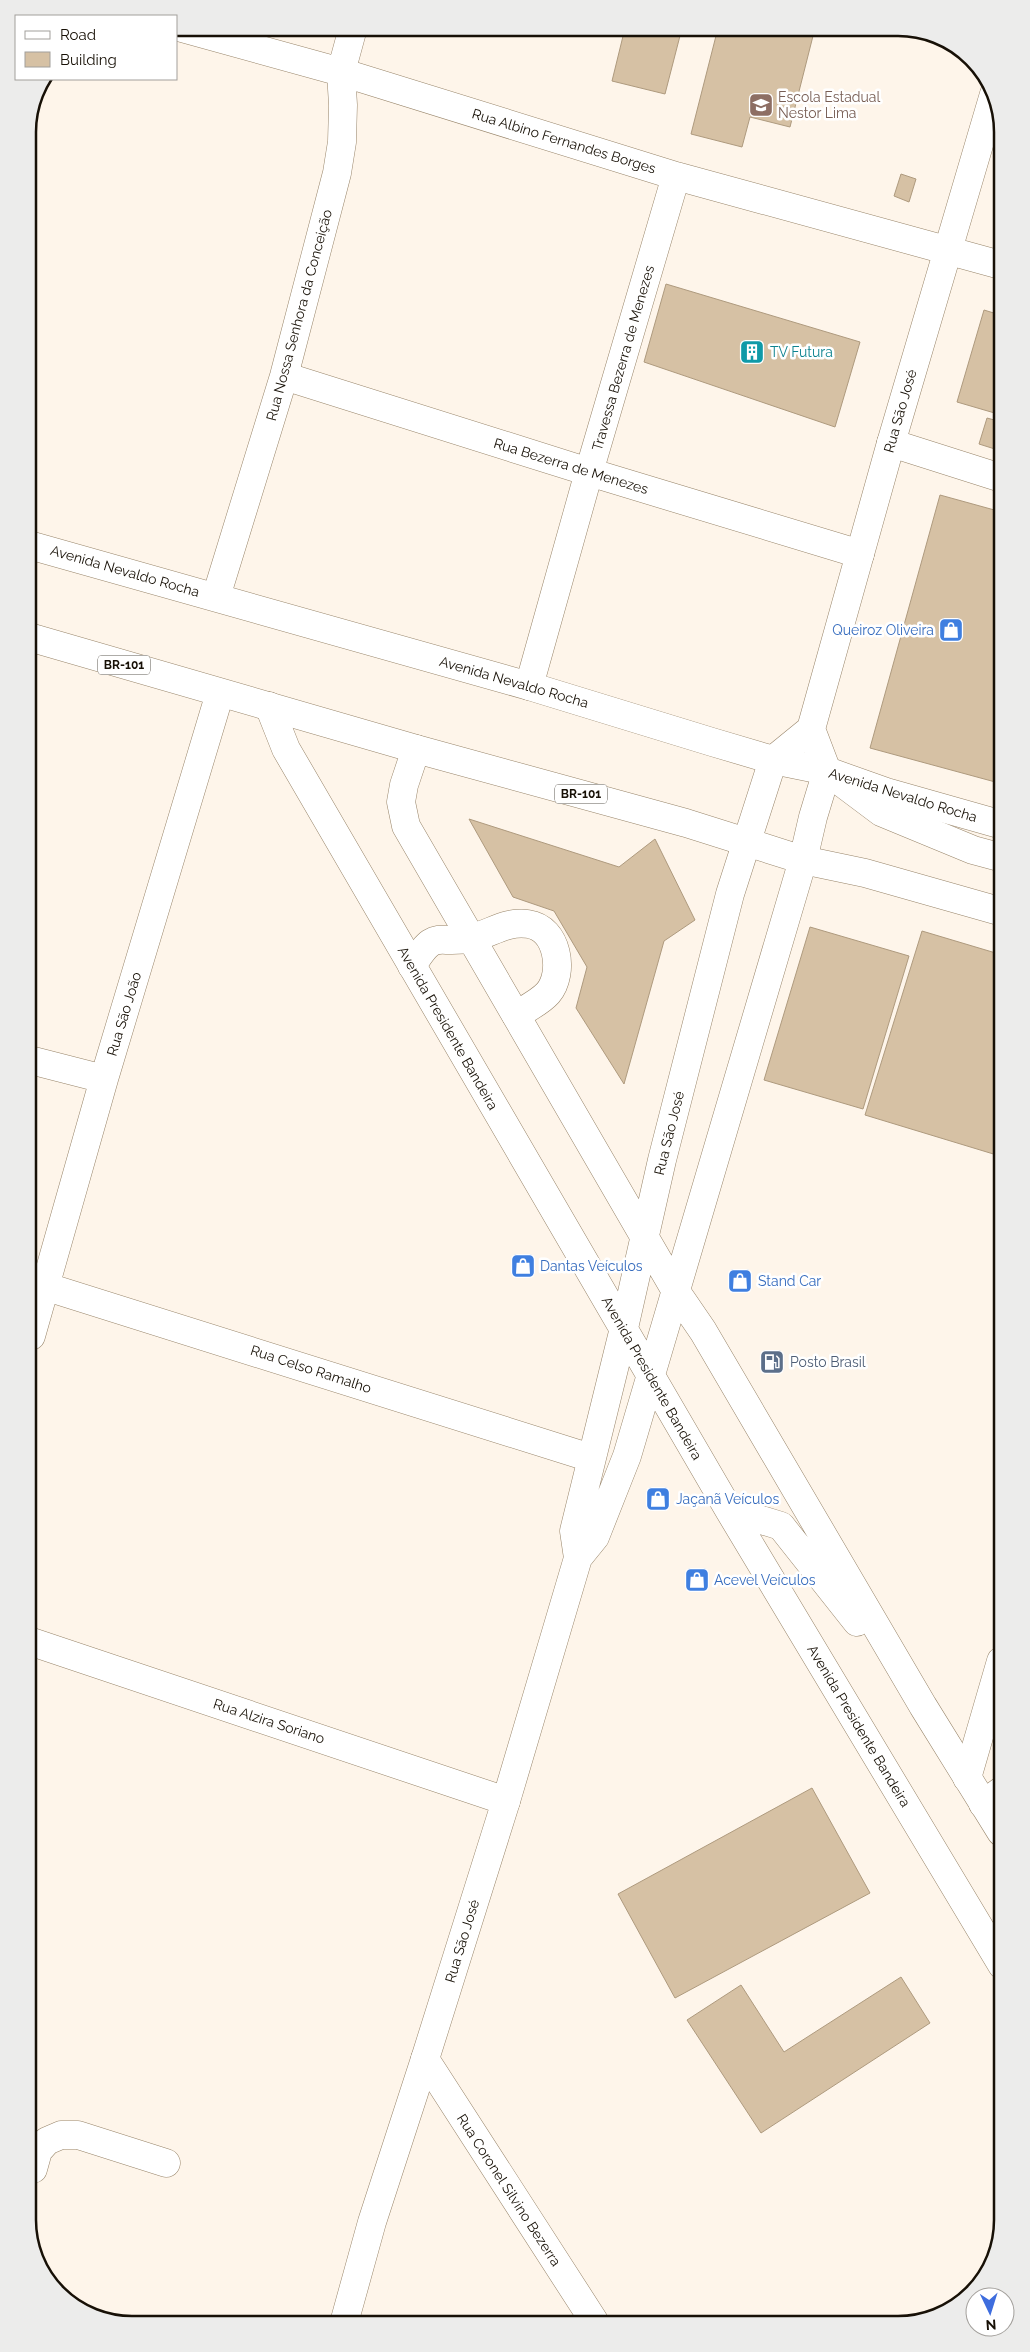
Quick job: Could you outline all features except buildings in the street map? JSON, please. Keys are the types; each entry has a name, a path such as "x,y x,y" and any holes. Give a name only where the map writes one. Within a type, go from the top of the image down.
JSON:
{"main road":[{"name":"Rua Albino Fernandes Borges","path":"211,36 341,72 676,176 994,263"},
{"name":"Rua Nossa Senhora da Conceição","path":"216,597 284,376 337,173 342,142 343,105 341,72 351,36"},
{"name":"Rua São José","path":"811,729 891,443 990,106"},
{"name":"Travessa Bezerra de Menezes","path":"530,686 589,472 676,176"},
{"name":"Rua Bezerra de Menezes","path":"284,376 589,472 860,554"},
{"path":"891,443 994,476"},
{"name":"Avenida Nevaldo Rocha","path":"36,546 530,686 773,760 827,771 886,792 994,823"},
{"name":"BR-101","path":"36,639 416,749 747,841 803,860 865,873 994,910"},
{"name":"Rua São João","path":"36,1299 38,1284 104,1079 220,693"},
{"name":"Avenida Presidente Bandeira","path":"269,706 286,749 570,1239 624,1328 729,1510 994,1952"},
{"path":"773,760 811,729 827,771 881,812 973,850 994,856"},
{"path":"416,749 404,785 401,802 406,826 644,1236 677,1292 703,1331 967,1778 992,1798"},
{"name":"Rua São José","path":"578,1558 574,1531 624,1328 644,1236 730,894 773,760"},
{"name":"Rua São José","path":"346,2316 372,2222 506,1801 578,1558 595,1538 627,1456 677,1292 698,1214 803,860 813,817 827,771"},
{"path":"412,966 424,946 436,939 472,938 501,926 530,924 541,930 549,939 556,952 558,964 553,986 547,995 516,1015"},
{"path":"36,1062 104,1079"},
{"name":"Rua Celso Ramalho","path":"38,1284 592,1458"},
{"path":"729,1510 781,1526 924,1706"},
{"name":"Rua Alzira Soriano","path":"36,1643 506,1801"},
{"path":"967,1778 994,1684"},
{"name":"Rua Coronel Silvino Bezerra","path":"425,2059 591,2316"},
{"path":"36,2158 38,2151 48,2141 61,2135 78,2135 166,2163"}],"place":[{"name":"Escola Estadual Nestor Lima","path":"761,105"},
{"name":"TV Futura","path":"752,352"},
{"name":"Queiroz Oliveira","path":"951,630"},
{"name":"Dantas Veículos","path":"523,1266"},
{"name":"Stand Car","path":"740,1281"},
{"name":"Posto Brasil","path":"772,1362"},
{"name":"Jaçanã Veículos","path":"658,1499"},
{"name":"Acevel Veículos","path":"697,1580"}]}
